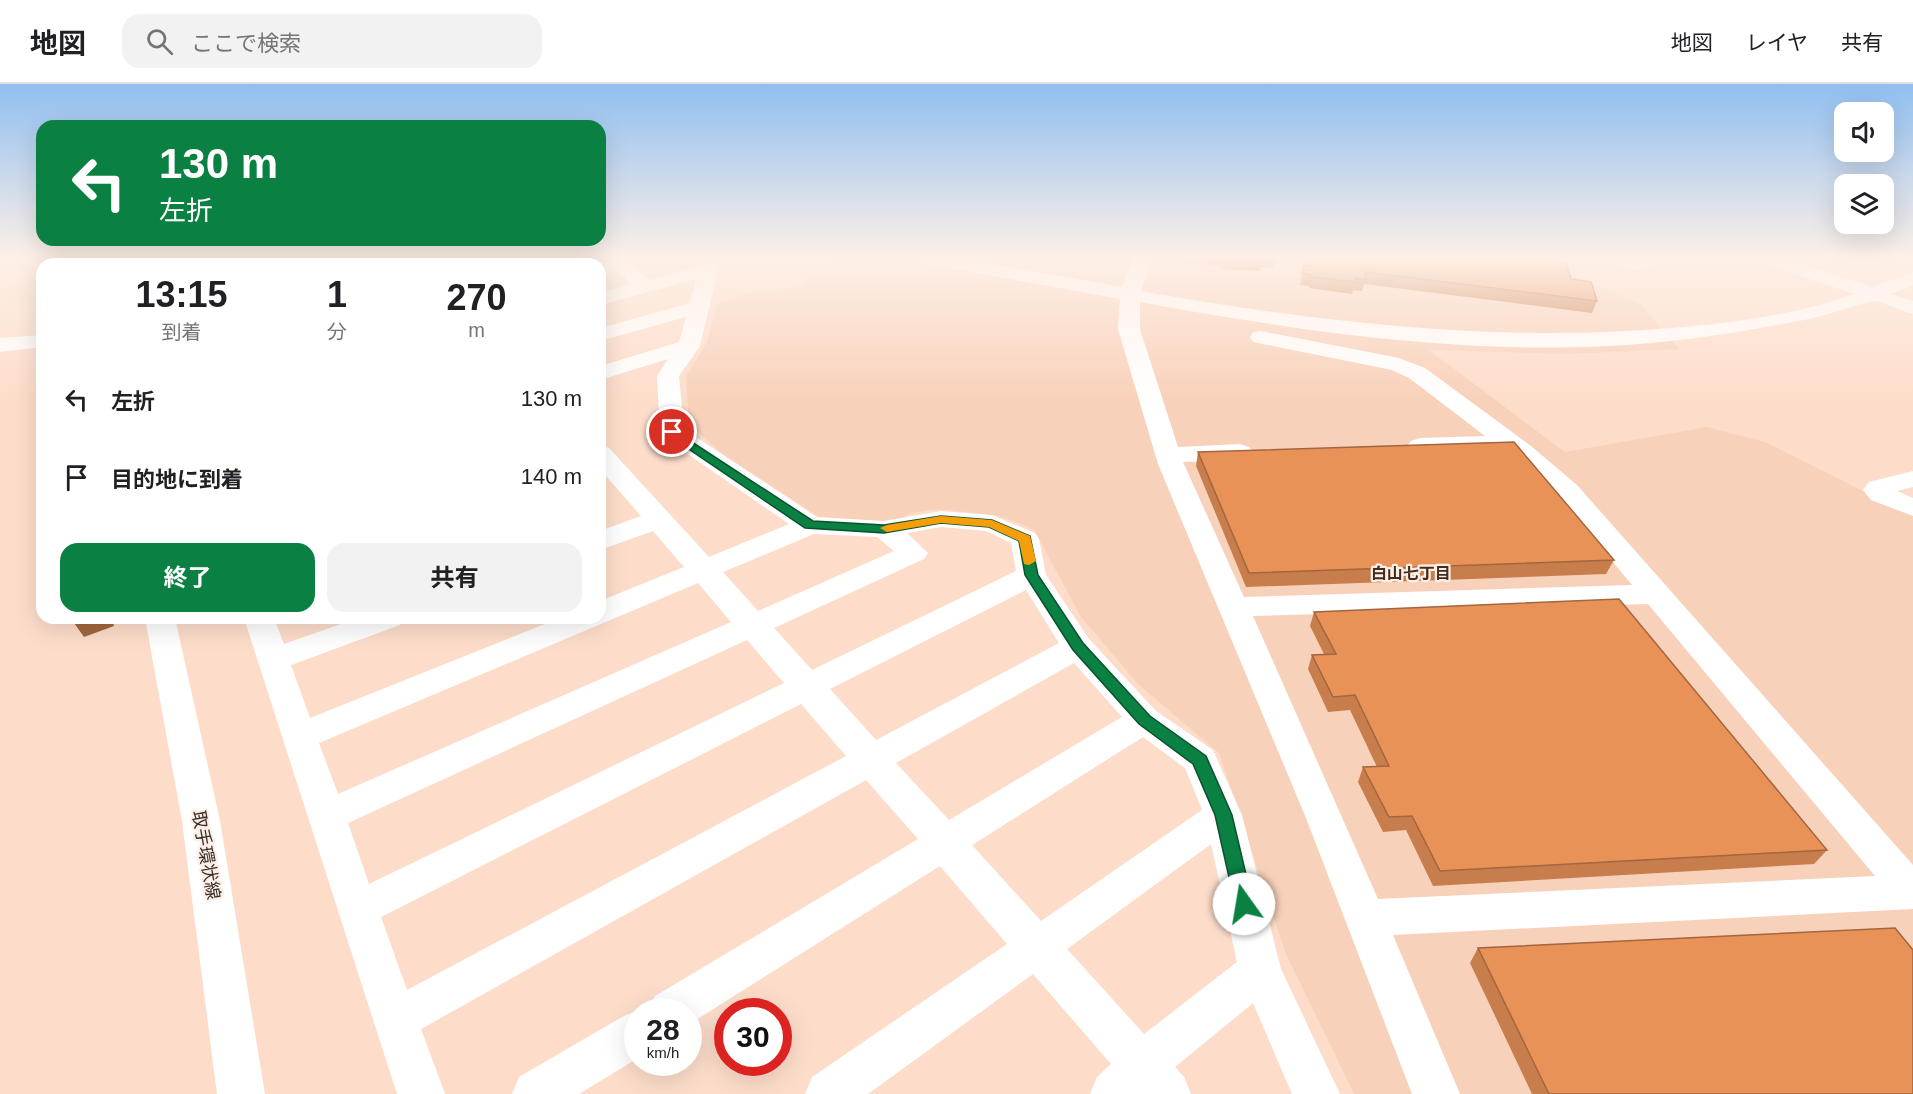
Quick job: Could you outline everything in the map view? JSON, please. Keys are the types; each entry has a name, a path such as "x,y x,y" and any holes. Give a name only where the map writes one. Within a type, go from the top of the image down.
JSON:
{"street":[{"path":"606,333 700,306"},
{"path":"700,306 689,346 668,376 672,432 810,525"},
{"path":"1130,306 1129,328 1168,455 1325,818 1436,1094"},
{"path":"1198,306 1367,331 1523,339 1603,340 1682,334 1743,326 1838,306"},
{"path":"1225,311 1221,320 1225,329 1399,365 1417,373 1510,442 1568,491 1912,892"},
{"path":"0,345 36,342"},
{"path":"606,371 689,346"},
{"path":"1392,447 1510,442"},
{"path":"1168,455 1263,451"},
{"path":"606,468 659,519 1037,947 1141,1084 1260,970"},
{"path":"1913,478 1876,490 1880,494 1913,508"},
{"path":"606,539 659,519"},
{"path":"606,612 810,525 884,529 941,519 992,524 1026,539 1031,575 1078,647 1144,720 1200,760 1224,815 1260,970 1316,1094"},
{"path":"326,816 914,553 884,529"},
{"path":"358,909 1031,575"},
{"path":"1233,607 1655,594"},
{"name":"取手環状線","path":"161,624 201,821 241,1094"},
{"path":"261,624 421,1094"},
{"path":"273,660 372,624"},
{"path":"299,737 574,624"},
{"path":"396,1019 1078,647"},
{"path":"692,998 1144,720"},
{"path":"829,1094 1224,815"},
{"path":"1365,918 1912,892"},
{"path":"536,1094 624,1041"}],"shaded area":[{"path":"716,306 1642,306 1679,349 1567,354 1429,350 1565,452 1707,427 1765,442 1913,516 1913,1094 1354,1094 1286,954 1219,753 1138,684 1081,617 1034,530 998,516 949,510 929,510 909,514 884,529 825,521 721,453 689,424 686,377 707,342"}],"building":[{"path":"1514,442 1614,560 1249,573 1198,452"},
{"path":"1619,599 1827,850 1440,871 1412,816 1389,817 1363,767 1389,766 1355,695 1333,697 1312,655 1336,654 1314,612"},
{"path":"1895,928 1913,950 1913,1094 1549,1094 1478,948"}],"slow traffic":[{"path":"887,528 941,519 992,524 1026,539 1029,561"}],"district":[{"name":"白山七丁目","path":"1411,573"}],"route":[{"path":"672,432 810,525 884,529 941,519 992,524 1026,539 1031,575 1078,647 1144,720 1200,760 1224,815 1244,904"}]}
